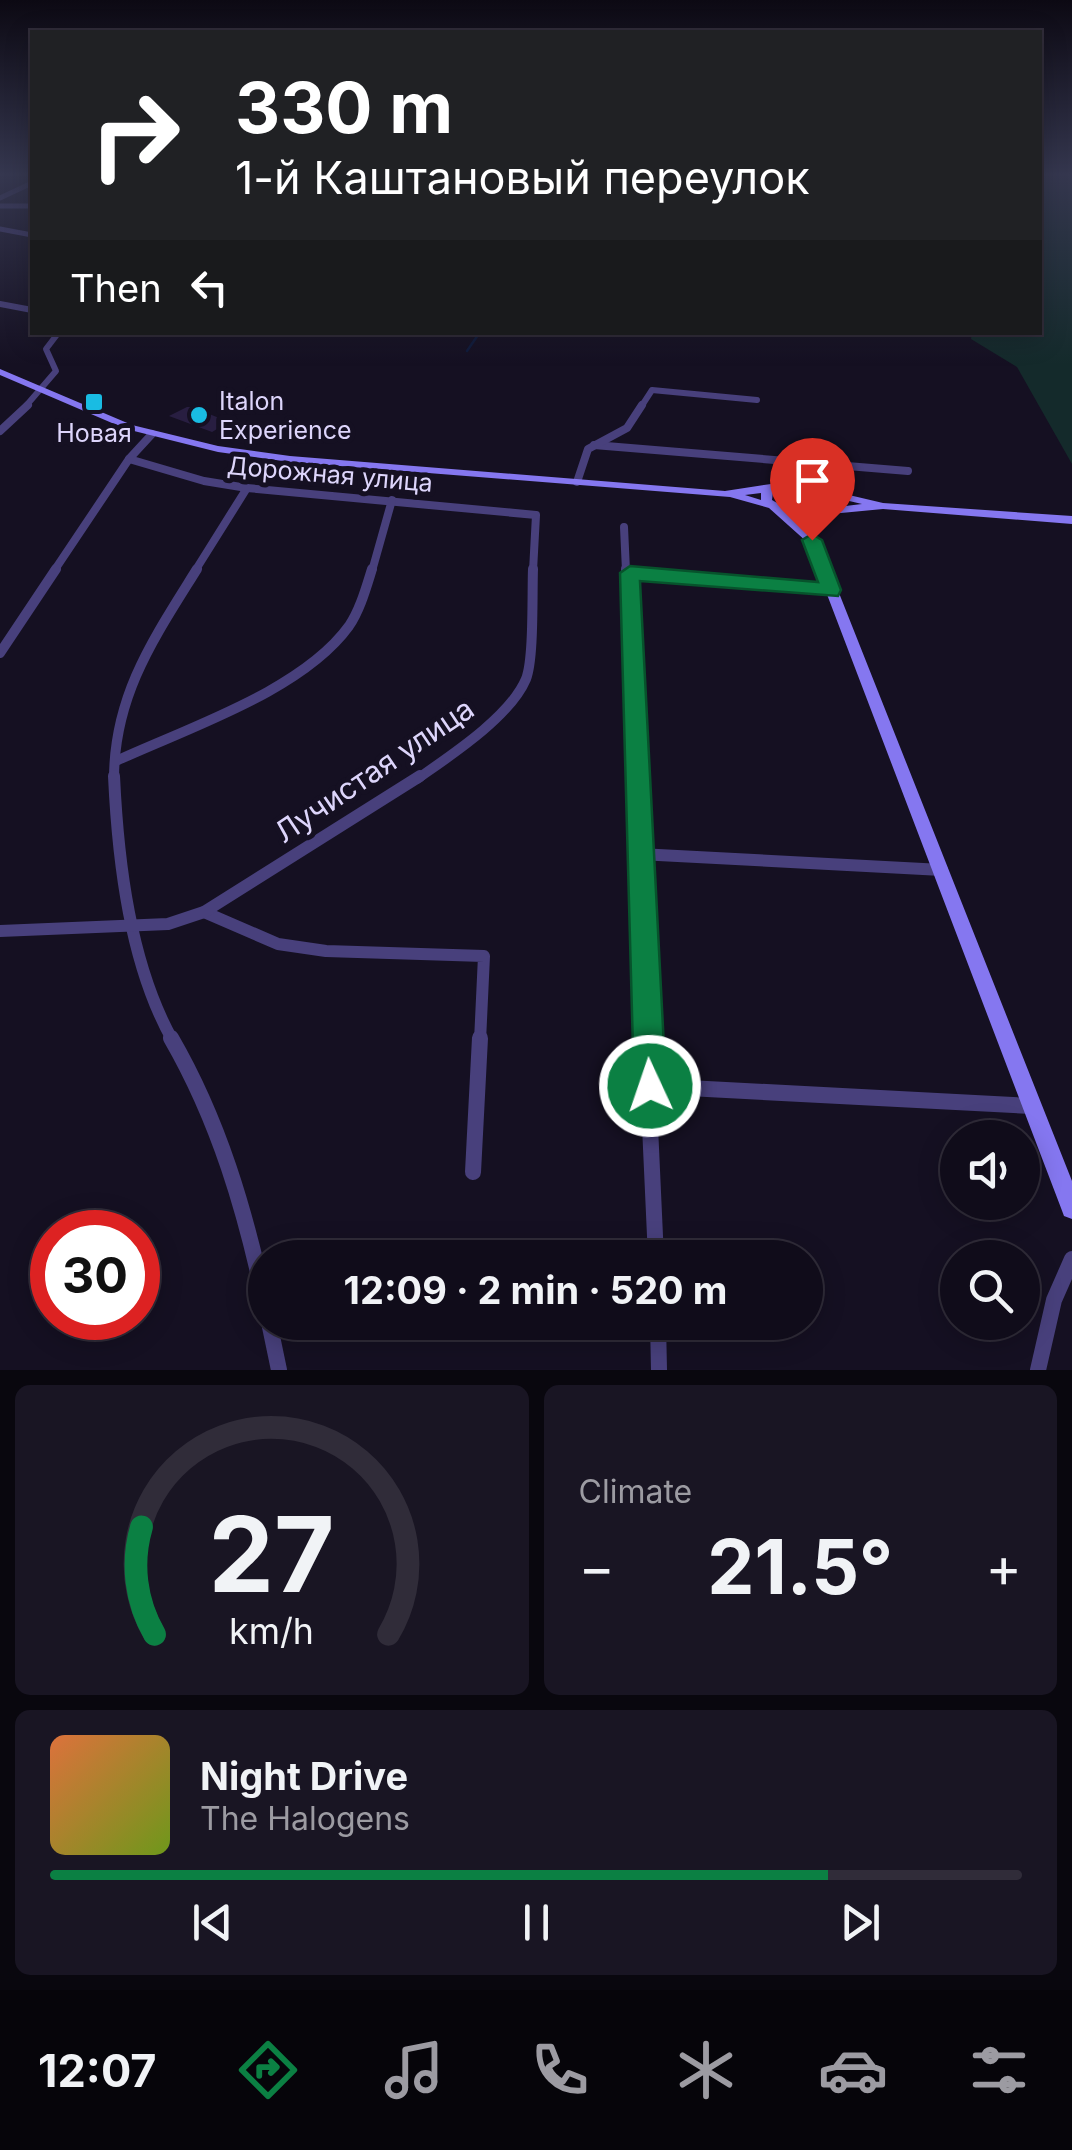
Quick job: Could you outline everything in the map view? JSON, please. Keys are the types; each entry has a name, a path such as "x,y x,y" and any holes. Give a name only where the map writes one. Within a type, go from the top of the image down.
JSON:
{"main road":[{"path":"0,372 152,434 290,459 725,494 777,510 829,512 883,506"},
{"path":"725,494 786,485 883,506 1072,520"},
{"path":"770,487 766,499 812,540 1072,1208"},
{"path":"812,540 815,528 829,512 832,499 826,492"}],"street":[{"path":"0,304 30,310"},
{"path":"0,431 43,390 56,371 46,349 57,335"},
{"path":"577,482 588,449 627,428 652,390 757,400"},
{"path":"0,654 129,459 152,434"},
{"path":"594,446 908,470"},
{"name":"Дорожная улица","path":"129,459 204,481 248,488 530,512"},
{"path":"248,488 132,684 116,725 116,761 118,841 144,969 157,1011 206,1102 250,1240"},
{"path":"116,761 250,696 335,646 352,622 392,500"},
{"name":"Лучистая улица","path":"0,932 168,924 204,912 459,748 520,692 527,677 537,522 536,515 530,512"},
{"path":"624,528 630,573 655,1240"},
{"path":"630,573 831,590"},
{"path":"639,854 942,870"},
{"path":"204,912 294,946 484,956 473,1172"},
{"path":"650,1086 1006,1108 1032,1106"},
{"path":"1038,1370 1054,1300 1072,1259"},
{"path":"273,1340 279,1370"},
{"path":"658,1340 659,1370"}],"green space":[{"path":"1042,237 1072,237 1072,464 1017,367 971,339 972,335 1042,335"}],"building":[{"path":"187,407 229,422 212,432 169,416"}],"waterway":[{"path":"467,351 478,335"}],"place":[{"name":"Новая","path":"94,402"},
{"name":"Italon Experience","path":"199,415"}],"route":[{"path":"650,1086 630,573 831,590 812,540"}]}
